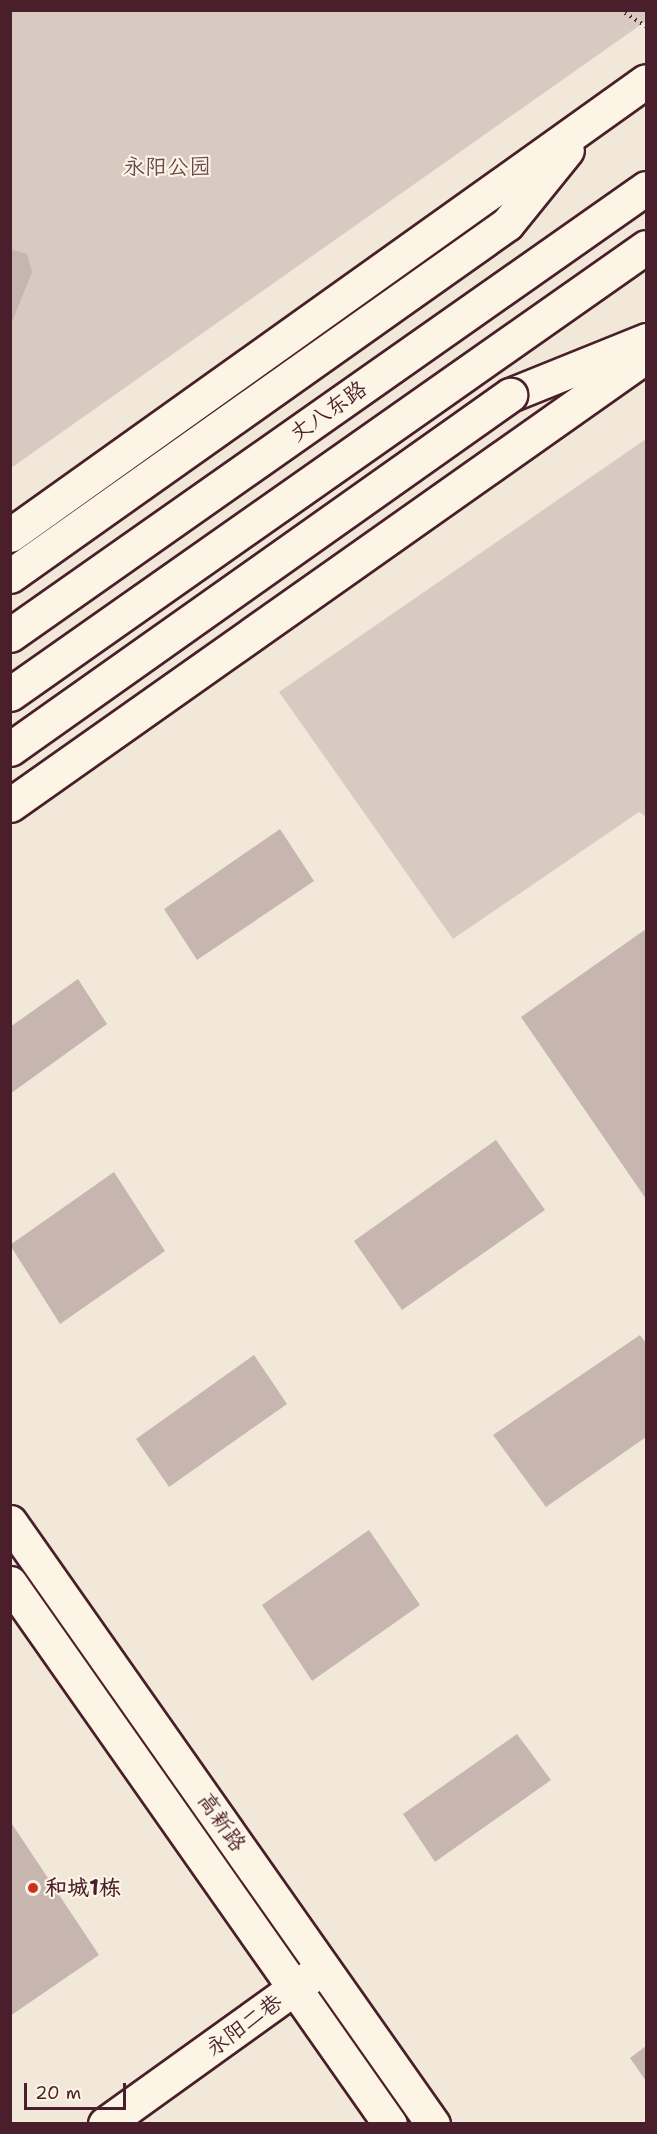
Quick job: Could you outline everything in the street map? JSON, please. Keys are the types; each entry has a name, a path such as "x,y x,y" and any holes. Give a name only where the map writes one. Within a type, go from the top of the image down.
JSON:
{"main road":[{"path":"10,535 646,81"},
{"path":"10,576 507,224 595,116"},
{"name":"丈八东路","path":"10,635 646,188"},
{"path":"10,694 646,247"},
{"path":"10,749 510,395 646,340"},
{"path":"10,805 646,356"},
{"name":"高新路","path":"10,1522 433,2124"},
{"name":"高新路","path":"10,1583 390,2124"},
{"name":"永阳二巷","path":"105,2124 324,1967"}],"path":[{"path":"625,13 646,26"}],"green space":[{"name":"永阳公园","path":"11,11 646,11 646,21 11,468"},
{"path":"646,439 646,817 639,812 453,939 279,692"}],"building":[{"path":"10,249 27,254 32,272 10,327"},
{"path":"280,829 314,881 197,960 164,909"},
{"path":"646,929 646,1199 521,1017"},
{"path":"78,979 107,1024 10,1094 10,1027"},
{"path":"496,1140 545,1210 402,1310 354,1241"},
{"path":"114,1172 165,1251 60,1324 10,1245"},
{"path":"640,1335 646,1343 646,1437 546,1507 493,1435"},
{"path":"254,1355 287,1404 169,1487 136,1439"},
{"path":"369,1530 420,1605 312,1681 262,1605"},
{"path":"517,1734 551,1780 435,1862 403,1814"},
{"name":"和城1栋","path":"10,1821 99,1955 10,2016"},
{"path":"646,2046 646,2081 630,2058"}],"place":[{"name":"和城1栋","path":"33,1888"}]}
